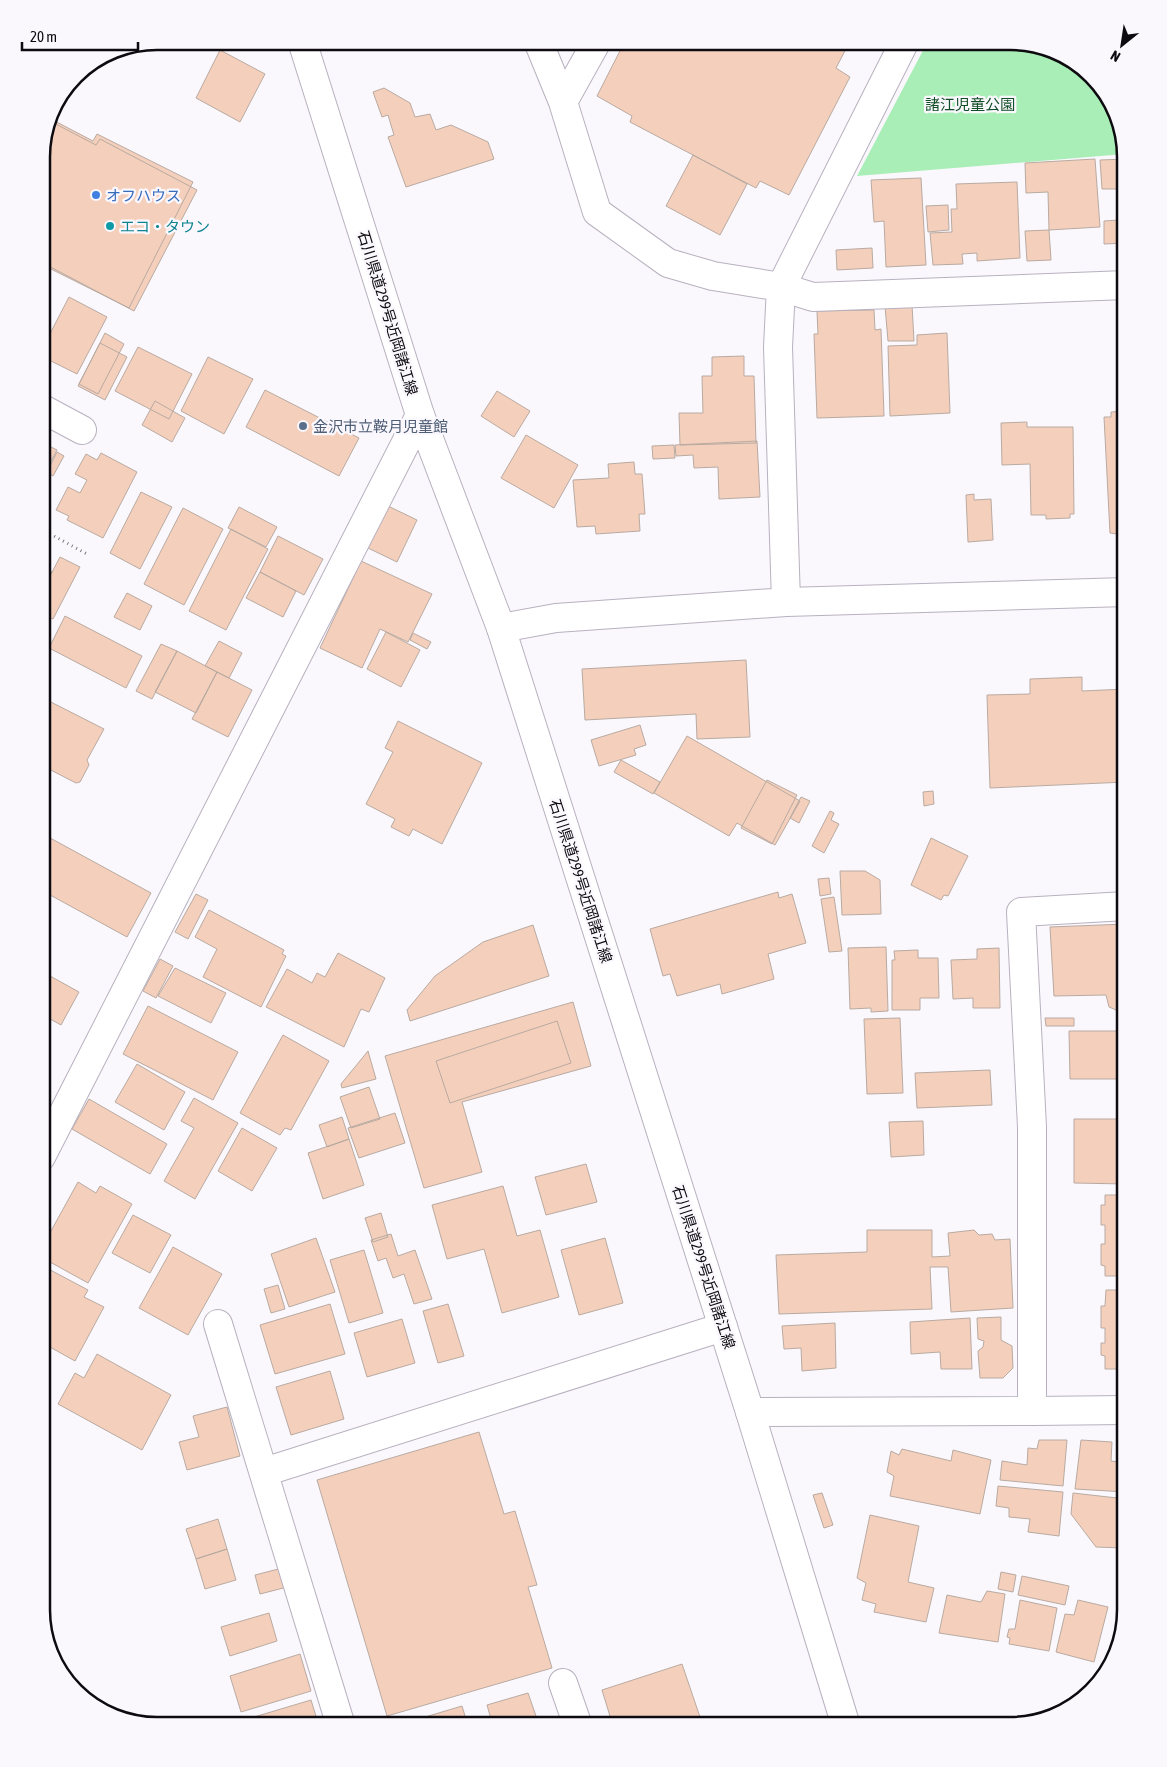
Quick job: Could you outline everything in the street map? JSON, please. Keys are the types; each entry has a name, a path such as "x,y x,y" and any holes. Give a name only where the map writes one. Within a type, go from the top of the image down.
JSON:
{"street":[{"name":"石川県道299号近岡諸江線","path":"308,50 420,415 501,628 750,1412 843,1717"},
{"path":"542,50 563,102 598,212 668,263 713,276 781,287 813,297 1117,285"},
{"path":"563,102 591,50"},
{"path":"786,602 778,347 781,287 902,50"},
{"path":"50,412 82,430"},
{"path":"50,1139 420,415"},
{"path":"501,628 556,618 786,602 1117,592"},
{"path":"1032,1411 1032,1127 1021,912 1117,907"},
{"path":"218,1324 339,1717"},
{"path":"264,1472 723,1327"},
{"path":"750,1412 1117,1410"},
{"path":"563,1683 575,1717"}],"path":[{"path":"50,534 88,554"}],"green space":[{"name":"諸江児童公園","path":"923,50 1017,50 1038,54 1064,64 1086,81 1103,103 1109,116 1116,143 1117,155 857,176"}],"building":[{"path":"220,50 265,74 240,122 196,98"},
{"path":"620,50 845,50 836,68 850,77 789,195 760,181 756,188 630,122 632,116 597,96"},
{"path":"384,88 410,103 415,117 430,114 436,130 451,125 488,142 494,159 406,187 388,137 394,135 388,115 382,117 373,92"},
{"name":"エコ・タウン","path":"56,122 93,141 97,134 193,182 129,308 50,268 50,150"},
{"name":"エコ・タウン","path":"56,124 96,145 100,139 197,190 134,311 50,267 50,150"},
{"path":"693,155 747,184 720,235 666,206"},
{"path":"1095,159 1100,227 1049,230 1048,192 1026,193 1025,163"},
{"path":"1117,159 1117,189 1102,189 1100,160"},
{"path":"921,178 926,265 886,267 884,221 874,222 871,180"},
{"path":"1017,182 1020,258 977,261 977,253 962,254 963,264 933,265 930,233 952,232 951,209 957,209 956,184"},
{"path":"948,205 949,230 928,232 926,206"},
{"path":"1117,220 1117,243 1104,244 1104,221"},
{"path":"1049,230 1051,260 1027,261 1025,231"},
{"path":"872,248 873,268 837,270 836,250"},
{"path":"69,297 107,317 77,374 50,360 50,334"},
{"path":"912,305 914,341 888,341 885,306"},
{"path":"874,310 875,330 881,329 884,416 817,418 814,334 818,334 817,311"},
{"path":"105,333 124,344 98,394 79,384"},
{"path":"947,333 950,413 890,416 888,346 917,345 917,335"},
{"path":"100,343 127,357 105,400 78,386"},
{"path":"138,347 192,374 169,419 115,391"},
{"path":"744,356 744,376 754,376 756,443 680,445 679,413 703,413 702,376 712,376 712,357"},
{"path":"208,357 253,379 224,434 181,411"},
{"path":"265,390 359,438 339,476 246,427"},
{"path":"497,391 530,411 514,437 481,416"},
{"path":"155,401 185,418 172,442 142,425"},
{"path":"1111,412 1117,412 1117,534 1110,533 1104,417 1111,417"},
{"path":"1027,422 1027,427 1073,427 1074,514 1070,514 1070,518 1046,519 1046,515 1031,515 1030,464 1002,465 1001,423"},
{"path":"526,435 578,465 554,508 501,478"},
{"path":"757,441 760,497 719,499 718,467 694,468 693,455 676,456 675,445"},
{"path":"674,445 675,458 653,459 652,446"},
{"path":"50,446 57,450 50,463"},
{"path":"57,452 64,456 53,476 50,474 50,466"},
{"path":"101,453 137,472 103,538 67,520 69,516 56,510 68,487 80,493 87,480 75,474 86,454 97,460"},
{"path":"634,462 635,474 642,474 645,514 639,514 640,531 596,534 595,526 577,527 573,480 609,478 608,464"},
{"path":"141,492 172,507 140,569 110,553"},
{"path":"974,494 974,500 991,499 993,540 968,542 966,495"},
{"path":"388,506 417,520 397,562 368,548"},
{"path":"239,507 277,527 266,547 228,528"},
{"path":"183,508 223,529 184,605 144,584"},
{"path":"231,529 268,549 226,630 189,611"},
{"path":"278,536 323,559 304,595 260,572"},
{"path":"60,557 80,567 53,619 50,618 50,576"},
{"path":"361,561 432,594 408,642 380,629 362,668 320,648"},
{"path":"260,572 296,591 283,617 246,598"},
{"path":"127,593 152,606 140,630 114,617"},
{"path":"65,616 142,656 126,688 50,649"},
{"path":"386,632 420,650 401,687 367,669"},
{"path":"413,633 431,642 427,649 410,640"},
{"path":"219,641 242,653 229,678 205,666"},
{"path":"161,644 177,651 152,699 136,691"},
{"path":"177,651 217,672 196,713 155,692"},
{"path":"746,660 750,737 697,739 696,714 585,720 582,669"},
{"path":"217,672 252,690 228,737 192,719"},
{"path":"1082,677 1082,691 1117,689 1117,782 990,788 987,695 1030,694 1030,679"},
{"path":"50,702 104,729 87,760 89,765 80,782 76,783 50,770"},
{"path":"398,721 482,763 442,844 413,829 409,836 391,827 395,819 366,804 393,752 385,748"},
{"path":"640,725 646,745 634,749 636,755 599,766 591,740"},
{"path":"687,736 800,801 775,845 737,823 729,836 654,793"},
{"path":"621,760 660,782 653,794 614,772"},
{"path":"767,780 797,795 772,844 741,828"},
{"path":"933,791 934,804 924,806 923,792"},
{"path":"801,797 810,801 799,823 790,818"},
{"path":"830,811 834,813 831,820 839,824 824,853 812,846"},
{"path":"50,838 151,893 127,937 50,895"},
{"path":"931,838 968,856 948,896 944,895 941,900 911,885"},
{"path":"840,871 865,871 880,880 881,914 842,915"},
{"path":"829,878 831,894 820,896 818,879"},
{"path":"778,892 779,898 792,894 806,943 768,954 774,979 722,994 720,984 677,996 670,974 663,976 650,929"},
{"path":"196,894 208,900 188,939 175,932"},
{"path":"834,897 842,951 829,952 821,899"},
{"path":"209,910 284,950 282,954 286,956 261,1007 203,977 217,949 195,937"},
{"path":"1117,924 1117,1010 1109,1007 1106,995 1054,996 1050,927"},
{"path":"533,925 549,976 410,1021 407,1010 435,976 483,942"},
{"path":"886,947 888,1011 871,1012 871,1008 850,1009 848,948"},
{"path":"999,948 1000,1008 973,1008 973,998 953,999 951,960 977,959 977,949"},
{"path":"918,950 918,958 938,958 939,998 920,998 920,1010 892,1010 892,960 895,960 894,951"},
{"path":"338,953 385,978 369,1012 361,1009 344,1047 266,1007 287,969 312,983 317,973 325,977"},
{"path":"160,959 173,966 156,998 143,991"},
{"path":"175,968 226,993 211,1023 158,996"},
{"path":"50,976 79,992 61,1025 50,1019"},
{"path":"573,1002 591,1066 462,1102 482,1172 424,1188 385,1056"},
{"path":"148,1006 238,1052 213,1100 123,1054"},
{"path":"900,1018 903,1093 867,1094 864,1019"},
{"path":"1045,1018 1074,1018 1074,1026 1046,1026"},
{"path":"557,1021 571,1063 450,1103 436,1061"},
{"path":"1069,1031 1117,1031 1117,1079 1070,1079"},
{"path":"283,1035 329,1061 291,1130 285,1128 280,1135 240,1113"},
{"path":"368,1051 376,1079 342,1088 341,1084"},
{"path":"137,1064 185,1092 164,1130 115,1102"},
{"path":"990,1070 992,1105 917,1108 915,1073"},
{"path":"369,1087 380,1119 351,1128 340,1097"},
{"path":"194,1098 238,1123 195,1199 164,1181 194,1128 181,1121"},
{"path":"89,1099 167,1144 150,1174 72,1129"},
{"path":"395,1113 405,1143 359,1158 348,1128"},
{"path":"342,1117 349,1139 327,1147 319,1125"},
{"path":"1074,1119 1117,1119 1117,1184 1074,1183"},
{"path":"923,1121 924,1155 891,1157 889,1122"},
{"path":"242,1128 277,1148 252,1191 218,1171"},
{"path":"349,1139 364,1185 323,1199 308,1153"},
{"path":"586,1164 597,1202 546,1215 535,1177"},
{"path":"78,1182 96,1193 100,1186 132,1204 88,1283 50,1262 50,1233"},
{"path":"503,1186 517,1236 540,1230 559,1297 502,1313 484,1249 447,1259 432,1205"},
{"path":"1105,1195 1117,1195 1117,1276 1105,1276 1105,1266 1101,1265 1101,1244 1105,1244 1105,1225 1101,1225 1101,1205 1105,1205"},
{"path":"381,1213 388,1237 373,1242 365,1218"},
{"path":"133,1215 171,1235 150,1273 112,1253"},
{"path":"867,1230 932,1230 932,1257 950,1256 948,1233 974,1230 979,1235 992,1234 995,1240 1010,1239 1013,1308 951,1312 948,1267 930,1267 932,1309 779,1314 776,1255 867,1252"},
{"path":"391,1234 398,1256 415,1250 432,1299 414,1304 404,1274 393,1278 386,1258 378,1261 371,1240"},
{"path":"316,1238 335,1292 289,1307 271,1254"},
{"path":"605,1238 623,1303 579,1315 561,1250"},
{"path":"173,1247 222,1274 188,1335 139,1308"},
{"path":"364,1250 383,1313 349,1323 330,1260"},
{"path":"50,1270 88,1290 84,1297 104,1307 75,1361 50,1347"},
{"path":"278,1285 285,1309 271,1313 264,1289"},
{"path":"1106,1290 1117,1290 1117,1369 1105,1369 1105,1356 1101,1355 1101,1343 1105,1343 1105,1328 1101,1328 1101,1306 1105,1306"},
{"path":"330,1304 345,1354 275,1374 260,1325"},
{"path":"448,1304 464,1356 438,1363 423,1311"},
{"path":"1001,1317 1001,1340 1012,1346 1013,1368 1003,1378 980,1378 978,1351 983,1347 984,1341 978,1339 977,1318"},
{"path":"970,1318 972,1369 941,1369 940,1352 911,1354 910,1322"},
{"path":"402,1319 415,1363 367,1377 354,1333"},
{"path":"835,1323 836,1368 802,1371 801,1348 784,1349 782,1326"},
{"path":"97,1354 171,1395 142,1450 58,1404 75,1373 84,1378"},
{"path":"330,1371 344,1419 291,1435 276,1387"},
{"path":"227,1407 240,1456 187,1470 179,1442 199,1437 193,1416"},
{"path":"479,1432 504,1514 515,1511 537,1585 528,1587 552,1668 387,1716 317,1480"},
{"path":"1039,1440 1067,1440 1063,1486 1000,1480 1002,1461 1027,1465 1028,1448 1037,1449"},
{"path":"1081,1440 1112,1442 1111,1461 1117,1462 1117,1491 1075,1489"},
{"path":"902,1449 951,1461 953,1450 991,1460 980,1514 890,1496 894,1476 887,1472 891,1451 899,1455"},
{"path":"998,1486 1063,1492 1059,1536 1028,1532 1030,1519 1009,1517 1009,1508 996,1506"},
{"path":"822,1493 833,1525 824,1528 813,1495"},
{"path":"1073,1493 1117,1498 1117,1548 1096,1547 1071,1514"},
{"path":"870,1515 919,1526 908,1582 934,1588 926,1622 874,1612 876,1604 862,1600 866,1583 857,1578"},
{"path":"218,1519 227,1549 196,1559 186,1529"},
{"path":"227,1549 236,1580 205,1589 196,1559"},
{"path":"290,1566 295,1585 260,1594 255,1575"},
{"path":"1001,1572 1016,1575 1013,1592 998,1589"},
{"path":"1022,1576 1069,1586 1065,1605 1018,1595"},
{"path":"987,1591 1005,1594 998,1642 939,1633 947,1595 981,1602"},
{"path":"1020,1600 1057,1608 1049,1651 1009,1644 1010,1638 1007,1637 1009,1629 1015,1629"},
{"path":"1078,1600 1108,1607 1094,1662 1056,1652 1065,1614 1074,1615"},
{"path":"269,1613 277,1641 230,1656 221,1627"},
{"path":"300,1654 311,1691 241,1712 230,1676"},
{"path":"682,1664 700,1717 610,1717 602,1690"},
{"path":"528,1693 536,1717 490,1717 487,1705"},
{"path":"311,1700 316,1717 254,1717"},
{"path":"462,1706 465,1717 425,1717"}],"place":[{"name":"オフハウス","path":"96,195"},
{"name":"エコ・タウン","path":"110,226"},
{"name":"金沢市立鞍月児童館","path":"303,426"}]}
